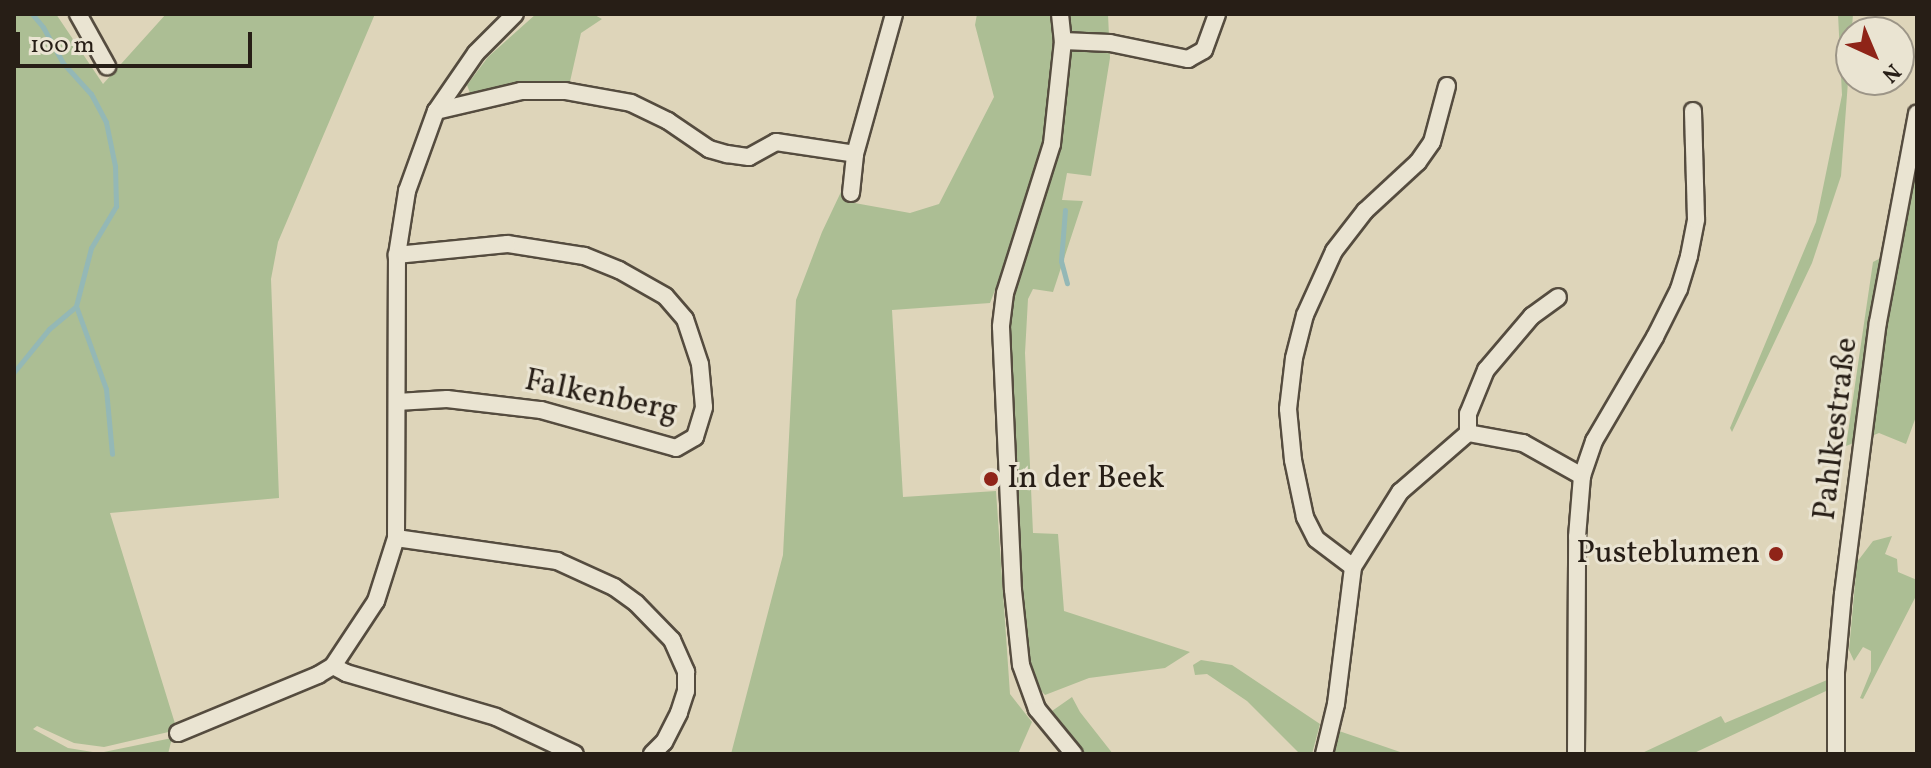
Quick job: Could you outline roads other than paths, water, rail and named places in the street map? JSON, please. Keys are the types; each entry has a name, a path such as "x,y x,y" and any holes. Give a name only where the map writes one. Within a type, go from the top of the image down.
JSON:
{"street":[{"path":"78,14 107,66"},
{"path":"178,733 333,666 376,601 396,538 397,255 407,191 436,111 476,53 515,14"},
{"path":"851,193 855,154 894,14"},
{"path":"1060,14 1063,41 1052,144 1005,293 1001,327 1013,590 1021,665 1037,709 1074,754"},
{"path":"1063,41 1110,43 1188,59 1204,50 1217,14"},
{"path":"1353,567 1316,539 1305,517 1293,460 1288,409 1294,358 1305,315 1334,251 1358,219 1418,162 1432,142 1447,86"},
{"path":"436,111 521,91 565,91 631,103 668,121 709,149 749,157 776,142 855,154"},
{"path":"1576,754 1577,537 1582,476 1594,441 1655,337 1689,256 1696,219 1693,111"},
{"name":"Pahlkestraße","path":"1836,754 1836,672 1843,594 1878,322 1917,114"},
{"name":"Falkenberg","path":"397,255 507,244 584,256 619,270 665,296 685,319 700,364 704,407 695,437 676,448 589,421 527,408 447,399 397,402"},
{"path":"1324,754 1336,704 1353,567 1400,492 1468,433 1468,414 1486,370 1532,316 1558,297"},
{"path":"1468,433 1523,443 1582,476"},
{"path":"396,538 557,561 614,587 636,603 672,640 686,672 686,691 679,713 664,742 652,754"},
{"path":"333,666 346,673 496,717 575,754"}],"waterway":[{"path":"14,372 49,329 76,306 91,248 116,206 115,166 106,122 91,94 63,63 32,14"},
{"path":"1065,210 1061,261 1067,283"},
{"path":"76,306 106,389 112,454"}],"place":[{"name":"In der Beek","path":"991,479"},
{"name":"Pusteblumen","path":"1776,554"}]}
